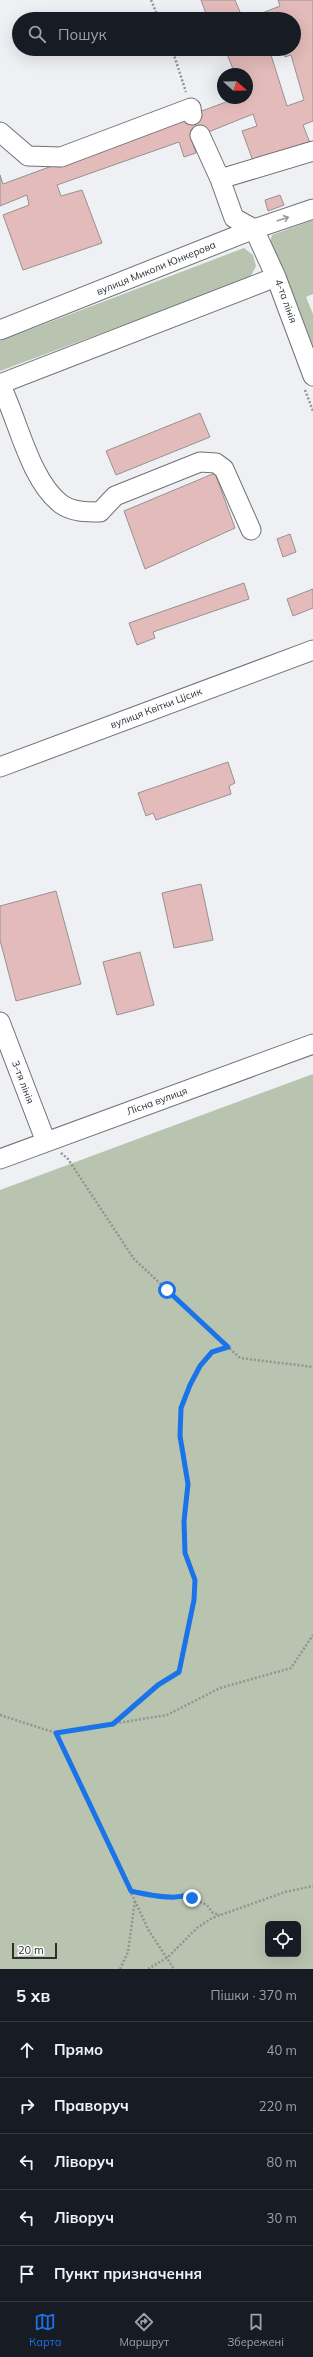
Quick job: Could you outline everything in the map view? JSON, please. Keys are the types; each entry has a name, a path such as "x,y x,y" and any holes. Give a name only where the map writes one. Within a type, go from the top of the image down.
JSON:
{"street":[{"path":"0,132 28,156 61,157 192,112"},
{"path":"200,135 220,179 234,218 254,229"},
{"path":"220,179 313,151"},
{"name":"вулиця Миколи Юнкерова","path":"0,330 254,229 313,209"},
{"name":"4-та лінія","path":"254,229 276,277 313,376"},
{"path":"252,530 224,469 216,463 200,462 115,496 100,512 84,512 62,504 42,480 0,384 276,277"},
{"name":"вулиця Квітки Цісик","path":"0,767 313,650"},
{"name":"3-тя лінія","path":"0,1022 46,1142"},
{"name":"Лісна вулиця","path":"0,1159 313,1044"}],"path":[{"path":"151,0 156,12"},
{"path":"174,56 192,112"},
{"path":"46,1142 68,1159 134,1259 240,1358 313,1367"},
{"path":"113,1724 158,1685 179,1672 194,1600 195,1580 185,1553 184,1521 188,1484 180,1436 181,1408 190,1385 200,1366 212,1352 228,1347"},
{"path":"0,1714 56,1733 167,1715 220,1688 291,1668 313,1635"},
{"path":"56,1733 135,1898 149,1931 168,1957 174,1969"},
{"path":"148,1969 168,1957 197,1928 212,1918 285,1892 313,1886"},
{"path":"131,1891 172,1898 182,1894 207,1905 213,1913 221,1915"},
{"path":"120,1969 128,1952 135,1898"}],"green space":[{"path":"313,220 313,294 306,297 313,314 313,362 269,247 272,235"},
{"path":"244,248 253,255 256,266 250,278 0,371 0,341"},
{"path":"313,1074 313,1969 0,1969 0,1190"}],"building":[{"path":"201,0 235,0 240,12 205,12"},
{"path":"278,0 313,0 313,121 303,125 310,143 253,161 242,131 257,126 253,114 191,139 196,153 184,157 179,142 57,185 61,196 82,190 102,243 23,270 3,215 29,205 27,195 0,206 0,175 3,184 221,104 253,104 253,68 233,68 228,56 271,56 287,106 304,100 291,56 301,56 301,12 265,12 280,6"},
{"path":"280,195 284,205 268,211 265,200"},
{"path":"200,413 210,437 116,475 106,451"},
{"path":"215,473 235,528 145,569 124,511"},
{"path":"290,534 296,552 283,557 277,539"},
{"path":"244,583 249,599 153,632 155,638 137,645 129,623"},
{"path":"313,589 313,608 293,616 287,599"},
{"path":"228,762 235,783 229,786 231,794 156,820 153,813 146,816 138,793"},
{"path":"201,884 213,940 174,948 162,893"},
{"path":"56,891 81,984 16,1001 0,940 0,906"},
{"path":"140,952 154,1005 117,1015 103,962"}],"route":[{"path":"167,1290 228,1347 212,1352 200,1366 190,1385 181,1408 180,1436 188,1484 184,1521 185,1553 195,1580 194,1600 188,1636 179,1672 158,1685 113,1724 56,1733 131,1891 172,1898 182,1894 192,1898"}]}
